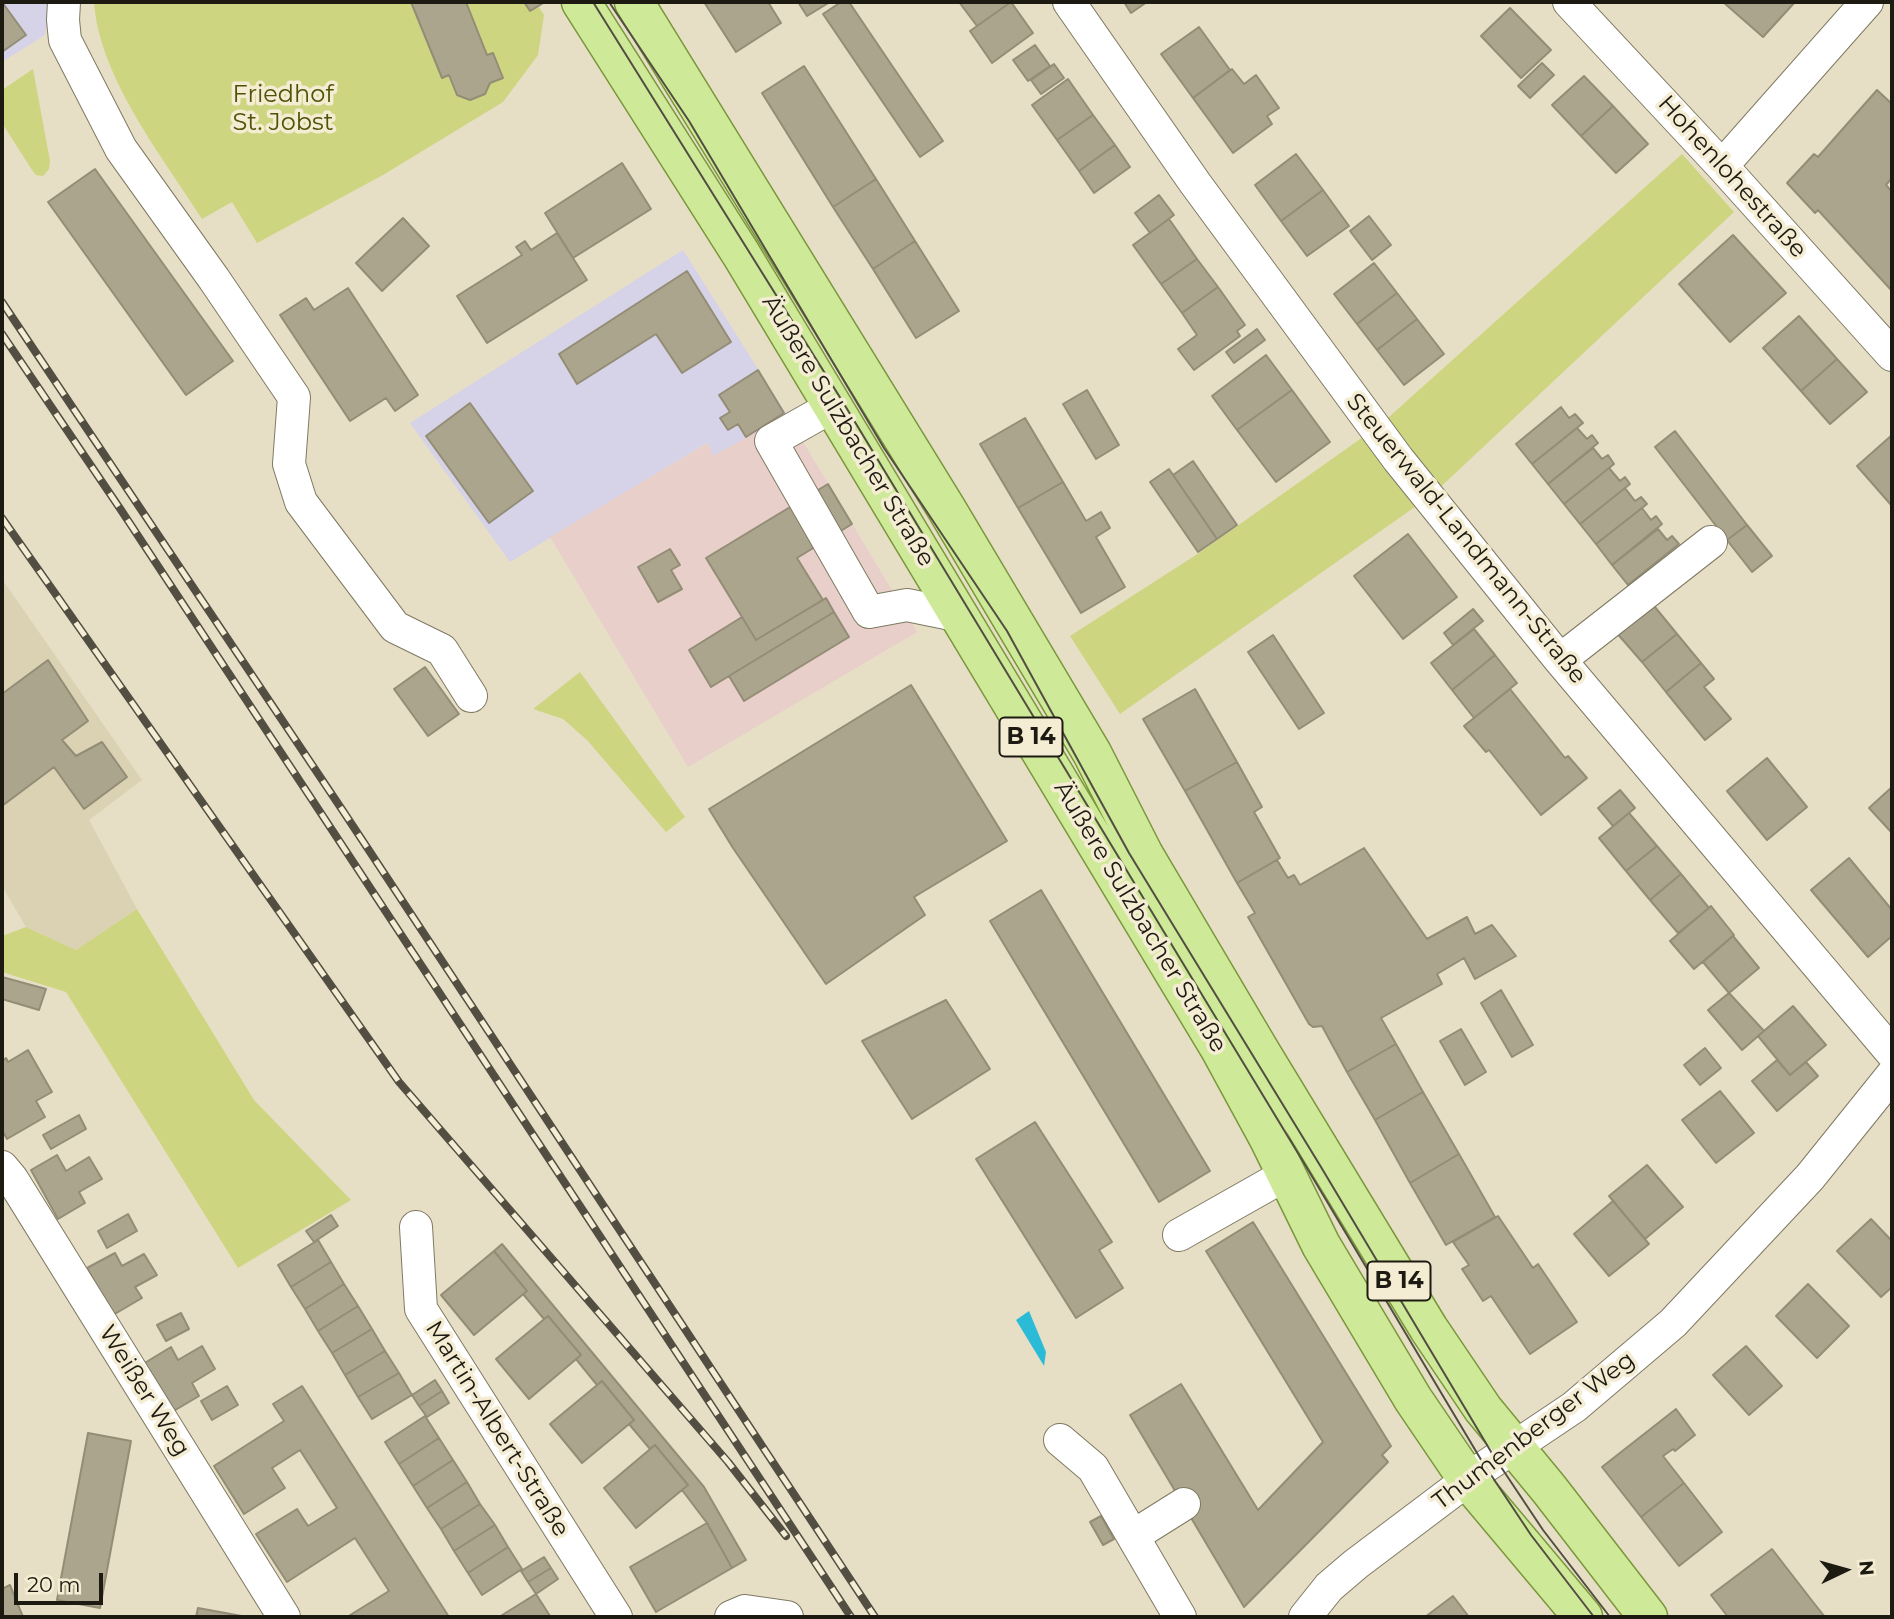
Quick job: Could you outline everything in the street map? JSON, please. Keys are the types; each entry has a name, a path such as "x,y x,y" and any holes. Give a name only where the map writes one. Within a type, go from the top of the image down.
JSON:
{"main road":[{"name":"Äußere Sulzbacher Straße","path":"581,2 726,230 961,616 1220,1049 1287,1174 1321,1245 1413,1399 1468,1480"},
{"name":"Äußere Sulzbacher Straße","path":"635,2 946,508 1091,753 1144,855 1328,1165 1461,1379 1514,1448"},
{"path":"665,134 703,112"},
{"path":"726,230 761,205"},
{"name":"B 14","path":"1514,1448 1648,1617"},
{"name":"B 14","path":"1468,1480 1583,1617"}],"street":[{"path":"64,2 65,40 121,149 295,397 289,464 301,502 395,627 442,650 471,696"},
{"name":"Steuerwald-Landmann-Straße","path":"1069,2 1195,183 1398,459 1560,660 1892,1053"},
{"name":"Hohenlohestraße","path":"1569,2 1723,166 1892,355"},
{"path":"1723,166 1867,2"},
{"path":"832,406 771,441 869,612 907,604 961,616"},
{"path":"1560,660 1711,542"},
{"path":"1054,775 1091,753"},
{"name":"Thumenberger Weg","path":"1305,1617 1329,1587 1468,1480 1574,1407 1641,1352 1688,1308 1810,1177 1892,1075"},
{"name":"Weißer Weg","path":"2,1167 19,1190 285,1617"},
{"path":"1179,1235 1287,1174"},
{"name":"Martin-Albert-Straße","path":"416,1227 421,1309 616,1617"},
{"path":"1060,1440 1093,1468 1180,1617"},
{"path":"1133,1536 1184,1504"},
{"path":"731,1617 745,1611 787,1617"}],"shaded area":[{"path":"2,2 51,2 45,35 2,62"},
{"path":"683,250 787,415 713,457 707,443 510,562 410,423"},
{"path":"787,415 917,632 688,767 550,537 708,443 713,456"},
{"path":"2,579 142,780 89,820 137,909 76,950 26,927 2,886"}],"green space":[{"name":"Friedhof St. Jobst","path":"94,2 524,2 530,11 538,6 544,15 538,55 503,102 383,175 257,243 232,202 202,219 120,87 98,30"},
{"path":"33,69 50,161 49,169 43,176 36,175 32,170 2,123 2,90"},
{"path":"1682,154 1734,212 1432,495 1120,714 1070,636 1199,553 1380,425"},
{"path":"580,672 685,817 666,832 587,740 563,719 533,709"},
{"path":"137,909 254,1100 351,1200 238,1268 66,992 2,972 2,936 26,927 76,950"}],"water":[{"path":"1029,1311 1046,1352 1044,1366 1016,1320"}],"building":[{"path":"2,2 26,35 2,52"},
{"path":"411,2 466,2 487,55 493,53 503,78 490,83 485,94 470,100 457,95 449,75 442,78"},
{"path":"524,2 545,2 530,11"},
{"path":"704,2 768,2 781,23 736,52"},
{"path":"798,2 830,2 807,16"},
{"path":"841,2 849,2 943,141 920,157 823,14"},
{"path":"959,2 1011,2 977,26"},
{"path":"1011,2 1033,33 992,63 970,31"},
{"path":"1124,2 1147,2 1131,13"},
{"path":"1723,2 1795,2 1763,37"},
{"path":"1510,8 1551,50 1521,78 1481,36"},
{"path":"1199,27 1230,70 1193,98 1161,54"},
{"path":"1035,45 1050,66 1028,81 1013,60"},
{"path":"1542,63 1554,75 1530,98 1518,86"},
{"path":"1054,64 1064,78 1041,94 1031,80"},
{"path":"804,66 876,179 833,207 762,93"},
{"path":"1232,69 1244,84 1256,75 1279,108 1267,116 1272,124 1233,153 1193,98"},
{"path":"1584,76 1613,106 1581,136 1552,105"},
{"path":"1068,79 1093,115 1057,140 1032,105"},
{"path":"1877,90 1892,104 1892,178 1886,185 1892,192 1892,291 1818,210 1815,213 1787,183 1814,154 1818,157"},
{"path":"1613,106 1648,144 1616,173 1581,136"},
{"path":"1093,115 1115,145 1079,171 1057,140"},
{"path":"1115,145 1130,167 1094,193 1079,171"},
{"path":"1296,154 1323,190 1281,221 1255,185"},
{"path":"622,163 651,209 573,258 545,213"},
{"path":"95,169 233,361 186,395 48,202"},
{"path":"876,179 915,241 873,269 833,207"},
{"path":"1323,190 1349,226 1307,256 1281,221"},
{"path":"1159,195 1174,215 1150,233 1135,213"},
{"path":"1369,216 1391,245 1372,260 1350,231"},
{"path":"403,218 429,246 382,291 356,263"},
{"path":"1169,219 1197,259 1161,284 1133,245"},
{"path":"557,233 587,280 487,343 457,296 522,255 516,247 525,241 531,250"},
{"path":"1733,235 1786,293 1730,342 1679,284"},
{"path":"915,241 959,311 916,338 873,269"},
{"path":"1197,259 1218,287 1182,313 1161,284"},
{"path":"1374,263 1397,293 1357,324 1334,294"},
{"path":"687,271 731,342 682,373 656,334 577,384 559,354"},
{"path":"1218,287 1245,325 1237,331 1240,336 1194,370 1178,349 1197,335 1182,313"},
{"path":"348,288 418,395 395,411 386,398 350,421 280,315 306,298 314,310"},
{"path":"1397,293 1417,319 1377,350 1357,324"},
{"path":"1799,316 1837,359 1801,391 1763,348"},
{"path":"1417,319 1444,354 1404,385 1377,350"},
{"path":"1257,329 1265,340 1234,363 1226,352"},
{"path":"1266,355 1292,390 1237,430 1212,396"},
{"path":"1837,359 1867,392 1830,424 1801,391"},
{"path":"758,370 784,413 746,437 738,424 728,430 720,418 730,412 719,395"},
{"path":"1087,390 1119,445 1096,459 1063,404"},
{"path":"1292,390 1330,442 1276,482 1237,430"},
{"path":"470,403 533,491 489,523 426,436"},
{"path":"1561,407 1569,418 1575,414 1583,423 1532,464 1516,444"},
{"path":"1025,418 1063,482 1018,508 980,444"},
{"path":"1577,428 1587,439 1592,435 1598,443 1548,484 1532,464"},
{"path":"1675,431 1747,525 1727,540 1655,447"},
{"path":"1892,435 1892,506 1857,466"},
{"path":"1593,448 1602,459 1608,455 1614,464 1564,504 1548,484"},
{"path":"1193,461 1237,525 1217,539 1173,475"},
{"path":"1609,468 1620,481 1625,477 1630,484 1580,524 1564,504"},
{"path":"1169,469 1217,539 1198,552 1150,482"},
{"path":"1063,482 1086,521 1101,512 1110,528 1096,537 1125,587 1081,613 1018,508"},
{"path":"828,484 852,524 797,558 823,600 756,640 706,558"},
{"path":"1625,488 1635,501 1641,497 1647,504 1596,544 1580,524"},
{"path":"1642,508 1651,520 1656,516 1662,524 1612,565 1596,544"},
{"path":"1747,525 1772,556 1752,572 1727,540"},
{"path":"1658,529 1667,540 1672,536 1679,544 1628,585 1612,565"},
{"path":"1408,534 1457,597 1403,639 1354,576"},
{"path":"670,549 680,565 671,570 682,589 658,602 638,567"},
{"path":"826,598 834,612 711,687 689,650 742,617 756,640"},
{"path":"1650,601 1677,634 1642,662 1615,631"},
{"path":"1473,609 1483,621 1453,645 1444,633"},
{"path":"834,612 849,637 744,701 729,676"},
{"path":"1474,629 1495,655 1452,690 1431,663"},
{"path":"1677,634 1701,663 1666,692 1642,662"},
{"path":"1273,635 1324,713 1299,729 1248,652"},
{"path":"1495,655 1517,683 1474,718 1452,690"},
{"path":"48,660 88,721 62,740 76,756 102,742 127,777 84,809 54,767 2,806 2,694"},
{"path":"1701,663 1714,679 1704,687 1731,719 1705,740 1666,692"},
{"path":"425,667 459,714 428,736 394,689"},
{"path":"911,685 1007,841 914,897 925,915 826,984 709,809"},
{"path":"1195,689 1237,762 1185,791 1143,719"},
{"path":"1510,689 1565,758 1568,756 1587,778 1541,815 1489,750 1486,752 1464,726"},
{"path":"1767,758 1807,807 1767,840 1727,791"},
{"path":"1237,762 1262,807 1254,812 1280,858 1237,883 1185,791"},
{"path":"1892,787 1892,833 1869,808"},
{"path":"1620,790 1635,808 1613,826 1598,808"},
{"path":"1629,813 1657,846 1626,871 1599,838"},
{"path":"1657,846 1681,874 1650,900 1626,871"},
{"path":"1364,848 1427,939 1467,917 1475,934 1492,925 1516,956 1475,979 1464,958 1437,974 1442,984 1381,1018 1396,1044 1347,1072 1322,1026 1313,1027 1309,1024 1248,917 1255,913 1237,883 1277,860 1288,878 1294,875 1300,885"},
{"path":"1849,858 1892,910 1892,936 1868,957 1811,890"},
{"path":"1681,874 1709,908 1678,933 1650,900"},
{"path":"1041,890 1210,1171 1159,1202 990,921"},
{"path":"1711,906 1734,935 1694,969 1670,941"},
{"path":"1733,936 1759,968 1729,993 1703,962"},
{"path":"2,977 46,989 39,1010 2,999"},
{"path":"1501,990 1533,1045 1512,1057 1481,1003"},
{"path":"1729,993 1764,1031 1742,1050 1708,1010"},
{"path":"946,1000 990,1069 912,1119 862,1041"},
{"path":"1793,1006 1826,1045 1790,1075 1758,1036"},
{"path":"1461,1029 1486,1072 1465,1085 1440,1041"},
{"path":"1396,1044 1423,1092 1375,1120 1347,1072"},
{"path":"1705,1048 1721,1068 1700,1085 1684,1065"},
{"path":"28,1050 52,1092 36,1101 45,1117 7,1139 2,1130 2,1061 6,1058 8,1062"},
{"path":"1777,1060 1790,1075 1806,1062 1818,1076 1777,1111 1752,1081"},
{"path":"1720,1091 1754,1133 1716,1163 1682,1120"},
{"path":"1423,1092 1459,1154 1410,1183 1375,1120"},
{"path":"79,1115 86,1129 51,1149 43,1135"},
{"path":"1035,1122 1112,1242 1099,1250 1123,1288 1076,1318 976,1159"},
{"path":"1459,1154 1495,1217 1446,1245 1410,1183"},
{"path":"57,1155 66,1171 89,1157 102,1179 79,1192 85,1203 58,1219 31,1170"},
{"path":"1647,1165 1683,1207 1645,1239 1609,1196"},
{"path":"1613,1201 1649,1244 1609,1276 1574,1234"},
{"path":"128,1214 137,1231 107,1248 98,1231"},
{"path":"331,1215 338,1226 314,1242 306,1231"},
{"path":"1498,1216 1533,1268 1538,1264 1577,1322 1530,1354 1491,1296 1483,1301 1462,1269 1469,1265 1453,1242"},
{"path":"1871,1219 1892,1241 1892,1287 1881,1297 1837,1251"},
{"path":"1253,1222 1391,1446 1382,1455 1388,1462 1244,1607 1130,1415 1181,1384 1258,1510 1323,1442 1206,1251"},
{"path":"318,1240 331,1262 291,1287 278,1265"},
{"path":"502,1244 704,1487 746,1560 732,1568 707,1523 682,1490 688,1485 655,1445 650,1449 629,1424 634,1420 602,1381 597,1385 576,1359 581,1355 548,1316 544,1319 523,1294 527,1291 494,1251"},
{"path":"494,1251 527,1291 474,1335 441,1295"},
{"path":"115,1253 122,1266 144,1254 157,1275 135,1287 142,1298 113,1315 87,1268"},
{"path":"331,1262 344,1284 305,1309 291,1287"},
{"path":"344,1284 358,1306 318,1331 305,1309"},
{"path":"1808,1284 1849,1326 1817,1358 1776,1316"},
{"path":"358,1306 372,1329 332,1353 318,1331"},
{"path":"181,1313 189,1329 166,1341 157,1325"},
{"path":"548,1316 581,1355 529,1399 496,1359"},
{"path":"372,1329 385,1351 345,1375 332,1353"},
{"path":"202,1346 215,1369 192,1383 199,1396 172,1412 143,1364 171,1347 178,1360"},
{"path":"1746,1346 1782,1386 1749,1415 1713,1375"},
{"path":"385,1351 399,1373 358,1397 345,1375"},
{"path":"399,1373 412,1395 372,1419 358,1397"},
{"path":"435,1380 442,1391 419,1406 412,1395"},
{"path":"602,1381 634,1420 582,1463 550,1424"},
{"path":"227,1386 238,1405 212,1420 201,1401"},
{"path":"302,1386 449,1617 347,1617 389,1591 355,1538 287,1582 256,1534 297,1509 308,1526 337,1508 300,1450 272,1468 285,1488 244,1514 214,1466 284,1421 273,1404"},
{"path":"442,1391 449,1403 427,1417 419,1406"},
{"path":"1676,1409 1695,1435 1675,1451 1673,1449 1663,1456 1684,1483 1641,1517 1602,1467"},
{"path":"425,1416 439,1438 399,1464 385,1442"},
{"path":"88,1433 131,1441 100,1608 57,1600"},
{"path":"439,1438 453,1460 413,1486 399,1464"},
{"path":"655,1445 688,1485 636,1528 604,1488"},
{"path":"453,1460 467,1482 427,1508 413,1486"},
{"path":"467,1482 480,1504 441,1529 427,1508"},
{"path":"1684,1483 1722,1532 1679,1566 1641,1517"},
{"path":"480,1504 495,1525 454,1551 441,1529"},
{"path":"1101,1516 1114,1539 1103,1545 1090,1522"},
{"path":"707,1523 732,1568 656,1612 630,1567"},
{"path":"495,1525 508,1547 468,1573 454,1551"},
{"path":"508,1547 522,1569 482,1595 468,1573"},
{"path":"1772,1549 1825,1617 1728,1617 1711,1595"},
{"path":"544,1557 551,1568 528,1582 521,1571"},
{"path":"551,1568 558,1579 536,1594 528,1582"},
{"path":"10,1585 23,1617 2,1617 2,1589"},
{"path":"536,1594 550,1616 499,1617"},
{"path":"1453,1596 1469,1617 1425,1617"},
{"path":"198,1608 247,1617 196,1617"}],"tram line":[{"path":"593,2 841,399 1483,1463 1531,1535 1594,1617"},
{"path":"609,2 689,121 884,448 1007,631 1129,853 1493,1455 1543,1530 1610,1617"}],"railway":[{"path":"2,302 343,811 875,1617"},
{"path":"2,334 121,510 851,1617"},
{"path":"2,518 399,1082 728,1462 786,1536"}]}
